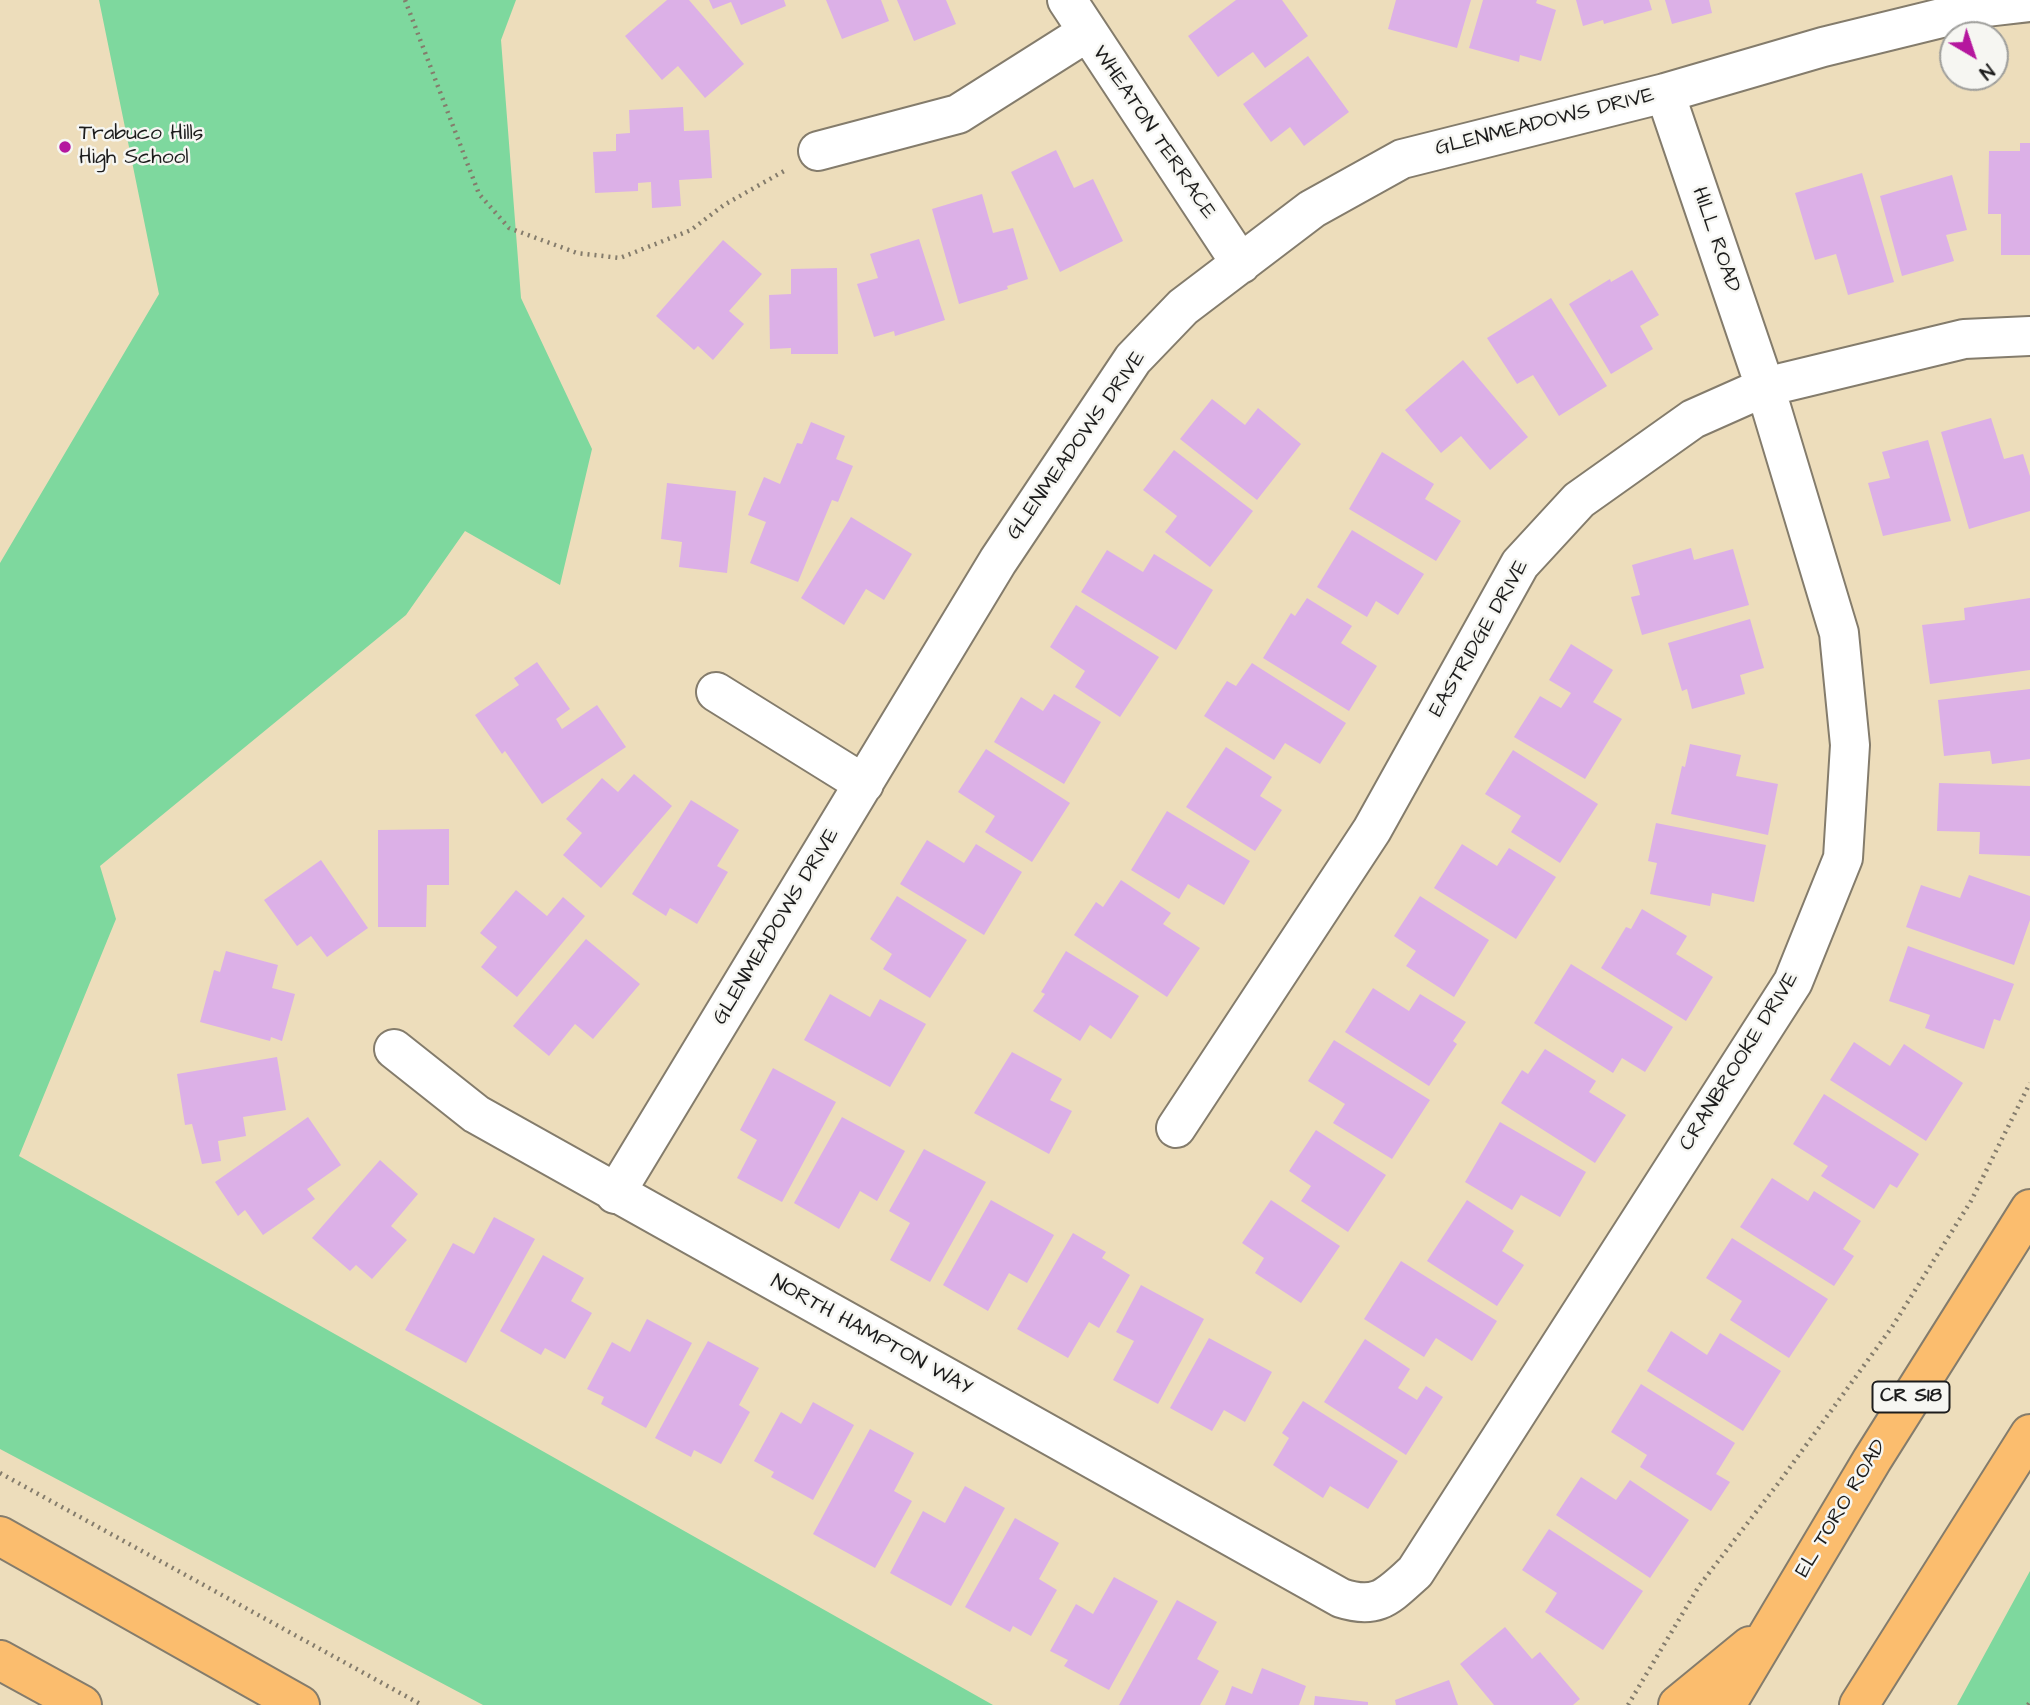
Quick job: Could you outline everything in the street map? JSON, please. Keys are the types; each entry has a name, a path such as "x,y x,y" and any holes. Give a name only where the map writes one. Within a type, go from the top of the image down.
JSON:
{"main road":[{"name":"EL TORO ROAD","path":"1726,1705 1872,1460 2030,1209"},
{"path":"1859,1705 2030,1434"},
{"path":"0,1536 300,1705"},
{"path":"1678,1705 1773,1627"},
{"path":"0,1660 82,1705"}],"street":[{"name":"WHEATON TERRACE","path":"1067,0 1086,33 1241,264"},
{"name":"GLENMEADOWS DRIVE","path":"615,1194 998,561 1133,359 1183,307 1312,209 1402,159 1665,93 1985,4 2030,2"},
{"path":"818,151 958,114 1086,33"},
{"name":"HILL ROAD","path":"1665,93 1765,387"},
{"name":"EASTRIDGE DRIVE","path":"1176,1128 1372,830 1520,564 1579,500 1693,419 1765,387 1964,339 2030,336"},
{"name":"CRANBROOKE DRIVE","path":"1360,1604 1384,1600 1415,1572 1793,982 1843,858 1850,745 1839,633 1765,387"},
{"path":"716,692 864,784"},
{"name":"NORTH HAMPTON WAY","path":"394,1048 476,1114 1328,1591 1360,1604"}],"path":[{"path":"405,0 479,194 509,228 577,253 620,258 691,230 724,205 818,151"},
{"path":"1628,1705 1699,1586 1780,1481 1892,1327 1971,1201 2030,1083"},
{"path":"0,1473 422,1705"}],"green space":[{"path":"99,0 516,0 501,40 521,298 592,449 560,585 465,531 406,615 100,866 116,919 19,1156 993,1705 483,1705 0,1449 0,563 159,294"},
{"path":"2030,1571 2030,1705 1957,1705"}],"building":[{"path":"667,0 689,0 744,64 705,98 678,66 662,80 625,36"},
{"path":"709,0 784,0 786,6 741,25 731,2 713,9"},
{"path":"826,0 881,0 889,21 842,39"},
{"path":"897,0 946,0 956,24 914,41"},
{"path":"1236,0 1282,0 1308,36 1265,68 1253,52 1218,77 1188,36"},
{"path":"1396,0 1471,0 1457,48 1388,29"},
{"path":"1483,0 1537,0 1536,3 1556,10 1541,61 1520,55 1519,62 1469,48"},
{"path":"1576,0 1649,0 1652,10 1604,24 1603,20 1583,26"},
{"path":"1665,0 1709,0 1712,13 1672,24"},
{"path":"1308,56 1349,112 1304,146 1290,127 1271,142 1243,104"},
{"path":"683,107 684,131 709,130 712,178 679,180 681,206 652,208 651,182 638,183 638,191 595,193 593,152 616,151 616,134 630,133 629,110"},
{"path":"2020,143 2030,143 2030,255 2001,255 2001,214 1988,214 1989,151 2020,151"},
{"path":"1056,150 1074,188 1093,179 1123,241 1060,272 1011,172"},
{"path":"1862,173 1894,282 1848,295 1836,254 1815,260 1795,193"},
{"path":"1952,175 1967,230 1946,235 1954,261 1902,276 1880,196"},
{"path":"982,194 993,233 1013,228 1028,279 1007,286 1008,289 959,304 932,209"},
{"path":"919,239 945,320 895,336 894,331 874,337 857,284 878,278 870,254"},
{"path":"723,240 762,274 729,311 744,324 713,360 698,346 694,350 656,316"},
{"path":"837,268 838,354 791,354 791,348 770,349 769,295 791,294 791,269"},
{"path":"1632,270 1659,315 1640,326 1653,349 1611,374 1569,304 1610,279 1611,282"},
{"path":"1551,298 1607,386 1559,416 1533,375 1517,384 1487,338"},
{"path":"1463,360 1528,437 1490,470 1461,436 1441,453 1405,410"},
{"path":"1212,399 1245,425 1258,408 1301,444 1257,500 1180,439"},
{"path":"1991,418 2004,459 2023,454 2030,476 2030,511 1969,529 1941,432"},
{"path":"811,422 845,436 836,459 853,466 838,502 832,500 798,582 750,563 766,522 748,515 764,477 780,484 797,443 802,444"},
{"path":"1928,440 1951,521 1883,536 1868,483 1890,478 1882,452"},
{"path":"1174,450 1253,511 1210,567 1165,532 1177,516 1143,490"},
{"path":"1382,452 1434,484 1425,499 1461,521 1436,561 1349,509"},
{"path":"667,483 736,491 727,573 679,567 682,542 661,539"},
{"path":"851,517 912,554 884,600 866,589 844,625 801,598"},
{"path":"1352,530 1424,574 1398,615 1376,601 1367,617 1317,587"},
{"path":"1691,548 1694,560 1733,549 1749,605 1642,635 1631,597 1640,595 1632,565"},
{"path":"1107,550 1143,572 1154,554 1213,590 1176,650 1081,592"},
{"path":"1307,598 1352,626 1341,643 1377,666 1349,711 1263,658 1291,613 1295,616"},
{"path":"2030,598 2030,670 1930,684 1922,625 1965,620 1964,608"},
{"path":"1076,605 1159,657 1120,717 1075,687 1085,671 1050,647"},
{"path":"1750,619 1764,668 1740,675 1745,694 1692,709 1687,689 1682,691 1668,643"},
{"path":"1571,644 1613,670 1593,702 1622,719 1585,779 1514,737 1540,696 1561,708 1571,693 1549,680"},
{"path":"537,662 570,709 556,719 562,729 597,705 626,747 542,804 505,751 502,754 475,715 519,685 514,678"},
{"path":"1252,663 1346,723 1320,764 1285,743 1274,760 1204,716 1227,681 1236,686"},
{"path":"2030,689 2030,759 1992,764 1990,751 1944,756 1938,700"},
{"path":"1054,694 1101,722 1064,784 994,742 1021,697 1043,711"},
{"path":"1690,744 1741,755 1736,776 1778,784 1768,835 1671,814"},
{"path":"1226,747 1272,777 1260,796 1282,810 1255,851 1186,807"},
{"path":"986,749 1070,803 1032,862 985,832 995,816 958,792"},
{"path":"1513,750 1598,804 1560,863 1511,832 1521,816 1485,794"},
{"path":"634,774 672,806 601,888 563,855 582,833 566,819 602,778 618,792"},
{"path":"1939,783 2030,786 2030,856 1979,854 1980,832 1937,831"},
{"path":"691,800 739,830 717,866 728,872 697,924 670,908 666,916 632,894"},
{"path":"1167,811 1250,861 1224,905 1188,884 1179,899 1131,870"},
{"path":"1656,823 1766,845 1754,902 1712,893 1710,906 1650,894 1657,863 1648,861"},
{"path":"449,829 449,885 427,885 426,927 378,927 378,830"},
{"path":"927,840 964,863 976,844 1022,872 984,935 900,884"},
{"path":"1462,844 1497,866 1509,848 1556,877 1516,939 1434,888"},
{"path":"321,860 368,928 327,957 311,936 297,946 264,900"},
{"path":"1969,875 2030,896 2030,920 2014,965 1906,927 1921,885 1960,898"},
{"path":"1121,880 1171,913 1163,924 1200,948 1167,997 1074,935 1096,902 1103,907"},
{"path":"516,890 547,916 563,897 585,916 517,997 481,967 497,947 480,933"},
{"path":"897,896 967,940 930,998 883,969 892,954 870,939"},
{"path":"1420,896 1489,940 1454,997 1406,966 1416,951 1394,936"},
{"path":"1642,909 1687,936 1676,954 1713,977 1686,1021 1601,968 1626,927 1631,929"},
{"path":"586,939 640,984 593,1039 575,1024 549,1056 513,1026"},
{"path":"1908,946 2014,984 2000,1021 1994,1019 1984,1049 1925,1028 1930,1015 1889,1001"},
{"path":"226,951 278,965 272,988 295,994 282,1041 271,1037 270,1041 200,1022 214,970 220,972"},
{"path":"1066,951 1139,996 1111,1039 1090,1025 1080,1041 1033,1011 1045,994 1041,992"},
{"path":"1571,964 1673,1027 1645,1072 1622,1058 1613,1073 1534,1023"},
{"path":"1373,988 1409,1011 1420,994 1466,1022 1453,1041 1457,1044 1429,1086 1345,1032"},
{"path":"830,994 870,1017 880,999 926,1024 890,1087 804,1040"},
{"path":"1334,1040 1430,1100 1392,1159 1333,1123 1345,1104 1308,1081"},
{"path":"1854,1042 1890,1066 1904,1044 1963,1083 1926,1141 1830,1080"},
{"path":"1545,1049 1596,1081 1589,1092 1626,1115 1595,1163 1501,1103 1522,1070 1528,1074"},
{"path":"1012,1052 1062,1079 1050,1100 1072,1111 1049,1154 974,1113"},
{"path":"277,1057 286,1110 243,1117 246,1136 218,1141 221,1161 202,1164 192,1124 185,1125 177,1074"},
{"path":"773,1068 836,1102 782,1202 737,1178 757,1140 740,1130"},
{"path":"1824,1094 1919,1154 1897,1188 1890,1184 1874,1209 1821,1176 1828,1166 1793,1144"},
{"path":"308,1117 341,1165 307,1189 315,1199 263,1235 245,1210 238,1216 215,1182"},
{"path":"842,1117 905,1151 877,1201 860,1191 839,1229 794,1203"},
{"path":"1500,1122 1586,1172 1560,1217 1521,1195 1512,1210 1465,1182"},
{"path":"1316,1130 1386,1175 1348,1232 1301,1201 1311,1186 1289,1171"},
{"path":"924,1149 986,1182 930,1282 890,1260 910,1223 889,1211"},
{"path":"380,1160 418,1194 391,1226 407,1240 372,1279 356,1265 350,1271 312,1238"},
{"path":"1772,1178 1808,1201 1814,1191 1861,1221 1843,1249 1854,1256 1834,1286 1740,1227"},
{"path":"991,1200 1054,1235 1027,1283 1009,1273 988,1311 943,1285"},
{"path":"1271,1200 1340,1246 1301,1303 1255,1273 1264,1258 1242,1243"},
{"path":"1467,1200 1514,1231 1502,1251 1524,1265 1497,1306 1427,1261"},
{"path":"494,1217 535,1239 466,1363 405,1330 453,1243 474,1254"},
{"path":"1073,1233 1106,1252 1102,1258 1130,1275 1099,1328 1089,1322 1068,1358 1017,1329"},
{"path":"1732,1238 1828,1299 1789,1358 1730,1320 1742,1301 1706,1278"},
{"path":"543,1255 584,1278 571,1301 592,1313 565,1359 545,1348 541,1355 500,1331"},
{"path":"1401,1261 1497,1321 1472,1361 1436,1338 1424,1357 1364,1319"},
{"path":"1141,1285 1204,1319 1158,1404 1113,1380 1134,1341 1116,1332"},
{"path":"647,1319 692,1343 646,1428 601,1404 604,1397 587,1389 612,1342 630,1352"},
{"path":"1671,1331 1707,1355 1720,1333 1781,1371 1743,1431 1647,1371"},
{"path":"1209,1338 1272,1372 1245,1422 1224,1410 1212,1431 1170,1408"},
{"path":"1365,1339 1410,1369 1398,1388 1417,1400 1426,1386 1443,1397 1406,1455 1324,1402"},
{"path":"708,1341 759,1368 739,1405 750,1412 721,1464 694,1450 691,1457 655,1438"},
{"path":"1641,1384 1735,1443 1716,1474 1730,1482 1711,1511 1640,1467 1647,1455 1611,1432"},
{"path":"1303,1401 1398,1461 1368,1509 1330,1486 1323,1498 1273,1465 1289,1438 1282,1433"},
{"path":"813,1402 854,1425 813,1500 771,1477 774,1472 754,1461 781,1412 801,1424"},
{"path":"870,1429 914,1453 894,1491 912,1501 875,1568 813,1534"},
{"path":"1581,1477 1616,1500 1630,1480 1689,1520 1650,1578 1556,1515"},
{"path":"965,1486 1005,1508 951,1606 890,1573 923,1511 945,1523"},
{"path":"1015,1518 1059,1543 1039,1579 1057,1590 1031,1636 1013,1626 1010,1632 965,1607"},
{"path":"1549,1529 1643,1591 1603,1650 1545,1612 1557,1593 1522,1570"},
{"path":"1114,1577 1158,1601 1109,1690 1064,1666 1068,1660 1050,1651 1076,1604 1093,1614"},
{"path":"1177,1600 1217,1622 1197,1659 1219,1671 1200,1705 1119,1705"},
{"path":"1505,1627 1532,1659 1540,1652 1580,1699 1573,1705 1494,1705 1460,1664"},
{"path":"1262,1668 1306,1686 1299,1705 1225,1705 1232,1686 1252,1694"},
{"path":"1449,1680 1458,1705 1396,1705 1395,1700"},
{"path":"1315,1696 1368,1702 1368,1705 1314,1705"}],"place":[{"name":"Trabuco Hills High School","path":"65,147"}]}
